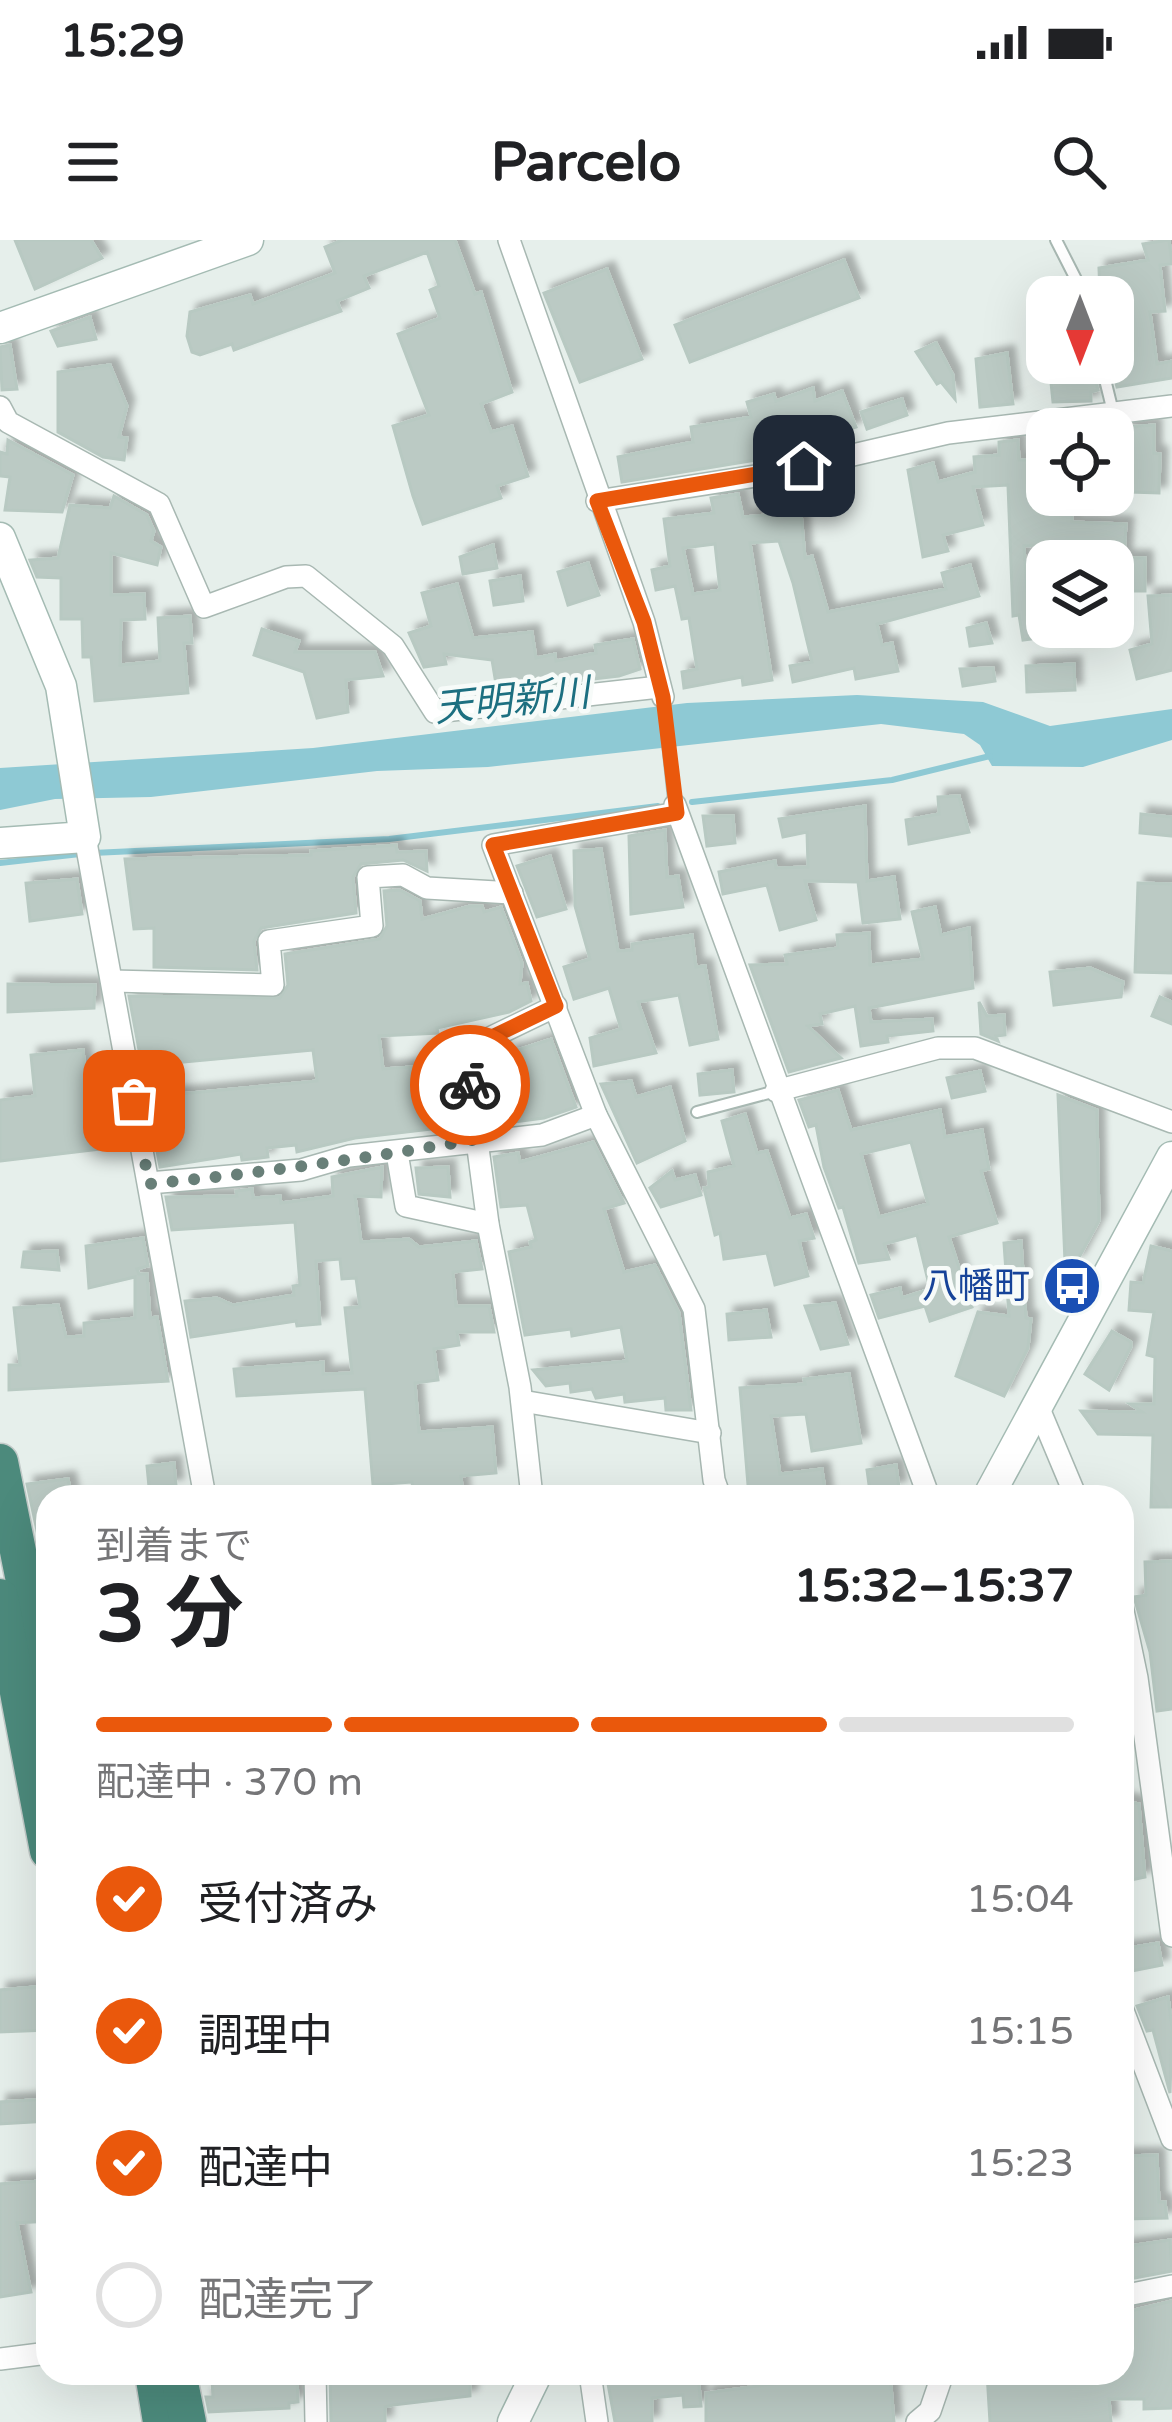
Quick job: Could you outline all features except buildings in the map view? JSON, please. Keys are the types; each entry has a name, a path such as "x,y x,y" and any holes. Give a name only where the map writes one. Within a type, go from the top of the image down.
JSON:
{"highway":[{"path":"0,1462 36,1651"},
{"path":"26,1610 36,1735"},
{"path":"155,2385 161,2422"},
{"path":"180,2385 188,2422"}],"main road":[{"path":"0,328 248,240"},
{"path":"0,538 62,686 83,822 0,843"},
{"path":"994,1485 1172,1157"},
{"path":"513,2422 531,2385"}],"street":[{"path":"0,406 8,422 159,504 204,607 286,577 306,576 393,646 435,712 661,692 644,622 597,501 509,240"},
{"path":"1134,413 1172,406"},
{"path":"597,501 775,473 948,433 1026,425"},
{"path":"719,1485 694,1309 596,1115 493,845 676,806 776,1091 924,1485"},
{"path":"83,822 203,1485"},
{"path":"112,981 273,985 269,941 372,926 368,877 404,874 428,888 512,893"},
{"path":"531,1485 522,1401 488,1224 465,1050 556,1006"},
{"path":"776,1091 938,1048 975,1048 1172,1123"},
{"path":"149,1184 301,1170 349,1156 542,1135 596,1115"},
{"path":"398,1153 406,1205 488,1224"},
{"path":"522,1401 710,1433"},
{"path":"1037,1404 1071,1485"},
{"path":"1134,1660 1172,1936"},
{"path":"1134,2039 1172,2139"},
{"path":"1134,2294 1172,2286"},
{"path":"0,2359 36,2354"},
{"path":"315,2385 316,2422"},
{"path":"592,2385 597,2422"},
{"path":"916,2422 930,2411 939,2385"}],"lane":[{"path":"1056,240 1074,276"},
{"path":"661,692 676,806"},
{"path":"698,1112 776,1091"}],"water":[{"path":"857,695 983,702 1050,726 1172,709 1172,740 1083,767 992,766 980,745 964,734 881,724 488,767 377,771 151,797 55,799 0,810 0,768 313,748 687,703"}],"waterway":[{"path":"692,802 892,780 990,756"},
{"path":"93,853 389,839 658,806"},
{"path":"0,863 80,854"}],"way so far":[{"path":"134,1101 149,1184 301,1170 349,1156 478,1139 470,1085"}],"place":[{"name":"八幡町","path":"1072,1286"}],"route":[{"path":"470,1085 465,1050 556,1006 493,845 677,813 663,697 644,622 597,501 804,466"}],"water label":[{"name":"天明新川","path":"512,701"}]}
